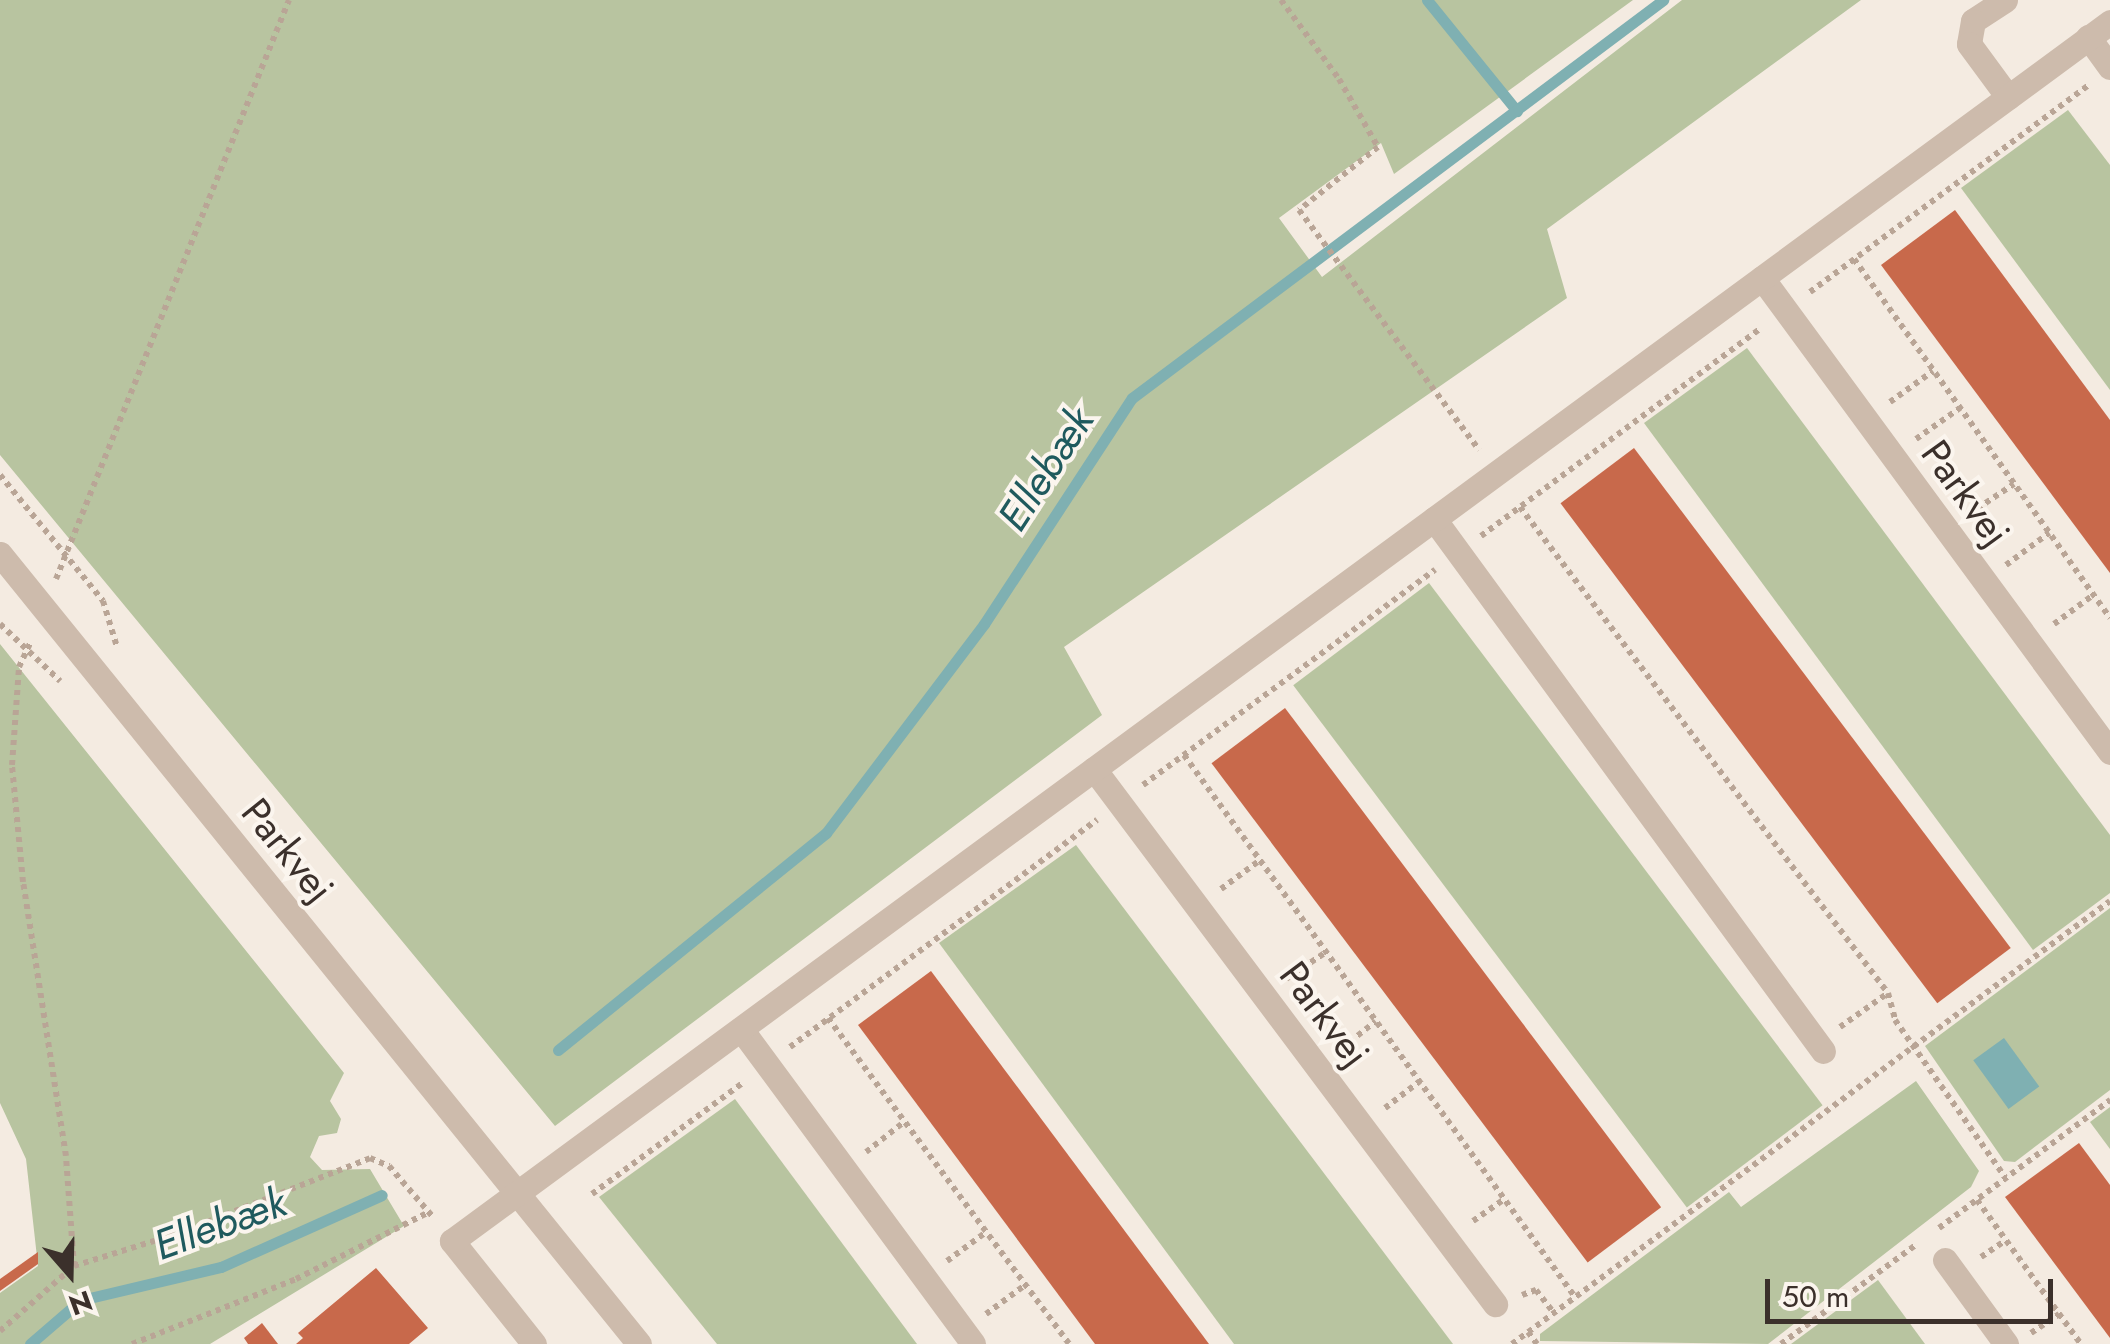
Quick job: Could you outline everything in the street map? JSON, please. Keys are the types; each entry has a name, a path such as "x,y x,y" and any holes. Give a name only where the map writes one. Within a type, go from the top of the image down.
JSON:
{"street":[{"path":"2005,0 1973,21 1969,44 2008,96"},
{"path":"534,1344 452,1241 2110,22"},
{"path":"2088,38 2102,74"},
{"name":"Parkvej","path":"1762,278 2110,752"},
{"path":"1434,519 1823,1052"},
{"name":"Parkvej","path":"0,554 639,1344"},
{"name":"Parkvej","path":"1094,770 1495,1304"},
{"path":"741,1029 968,1338"},
{"path":"1944,1260 2006,1344"}],"path":[{"path":"1281,0 1339,78 1378,147 1299,210 1496,473"},
{"path":"592,1194 2102,74"},
{"path":"1854,259 2110,618"},
{"path":"1866,420 1934,371"},
{"path":"1892,456 1960,408"},
{"path":"0,475 103,601 115,628 121,704"},
{"path":"1946,529 2014,484"},
{"path":"1520,506 1888,992 1895,1020 2006,1177"},
{"path":"1985,582 2049,532"},
{"path":"2029,642 2094,595"},
{"path":"1184,755 1575,1297"},
{"path":"1198,907 1260,860"},
{"path":"1512,1344 2110,901"},
{"path":"1264,995 1326,952"},
{"path":"1823,1052 1838,1029 1888,992"},
{"path":"828,1018 1067,1344"},
{"path":"1318,1067 1376,1021"},
{"path":"1362,1126 1420,1081"},
{"path":"1781,1344 2110,1100"},
{"path":"844,1168 904,1122"},
{"path":"74,1266 179,1234 370,1158 390,1166 452,1241"},
{"path":"1977,1200 2081,1344"},
{"path":"132,1344 296,1278 430,1212"},
{"path":"924,1277 986,1232"},
{"path":"968,1338 1025,1286"},
{"path":"1528,1332 1537,1344"}],"green space":[{"path":"0,0 1633,0 1394,174 1381,143 1279,218 1322,277 1682,0 1861,0 1547,229 1567,298 1064,647 1102,715 555,1126 0,455"},
{"path":"2068,110 2110,165 2110,390 1961,188"},
{"path":"1747,348 2110,835 2110,893 2033,950 1644,423"},
{"path":"1429,583 1823,1105 1687,1208 1293,685"},
{"path":"0,644 344,1073 330,1101 341,1119 337,1133 319,1136 310,1157 322,1170 370,1169 404,1226 210,1344 0,1344 0,1293 38,1266 26,1159 0,1103"},
{"path":"1076,845 1453,1344 1234,1344 939,943"},
{"path":"2110,908 2110,1090 2015,1162 2004,1161 1925,1046"},
{"path":"1916,1081 1979,1171 1971,1187 1768,1344 1540,1341 1540,1334 1729,1192 1741,1207"},
{"path":"735,1099 917,1344 717,1344 599,1197"},
{"path":"2110,1107 2110,1149 2090,1122"},
{"path":"1878,1280 1925,1344 1791,1344"}],"water":[{"path":"2004,1038 2039,1087 2009,1109 1973,1060"}],"building":[{"path":"1955,210 2110,420 2110,573 1881,265"},
{"path":"1634,448 2011,948 1937,1003 1561,503"},
{"path":"1285,708 1661,1207 1588,1263 1212,763"},
{"path":"931,971 1209,1344 1095,1344 858,1025"},
{"path":"2079,1143 2110,1185 2110,1338 2005,1197"},
{"path":"38,1252 38,1264 0,1291 0,1279"},
{"path":"376,1268 428,1328 409,1344 296,1344 303,1338 298,1333"},
{"path":"262,1323 278,1344 248,1344 244,1338"}],"waterway":[{"path":"1427,0 1517,111"},
{"name":"Ellebæk","path":"558,1050 826,833 984,624 1132,398 1663,0"},
{"name":"Ellebæk","path":"30,1344 81,1300 221,1267 382,1195"}]}
